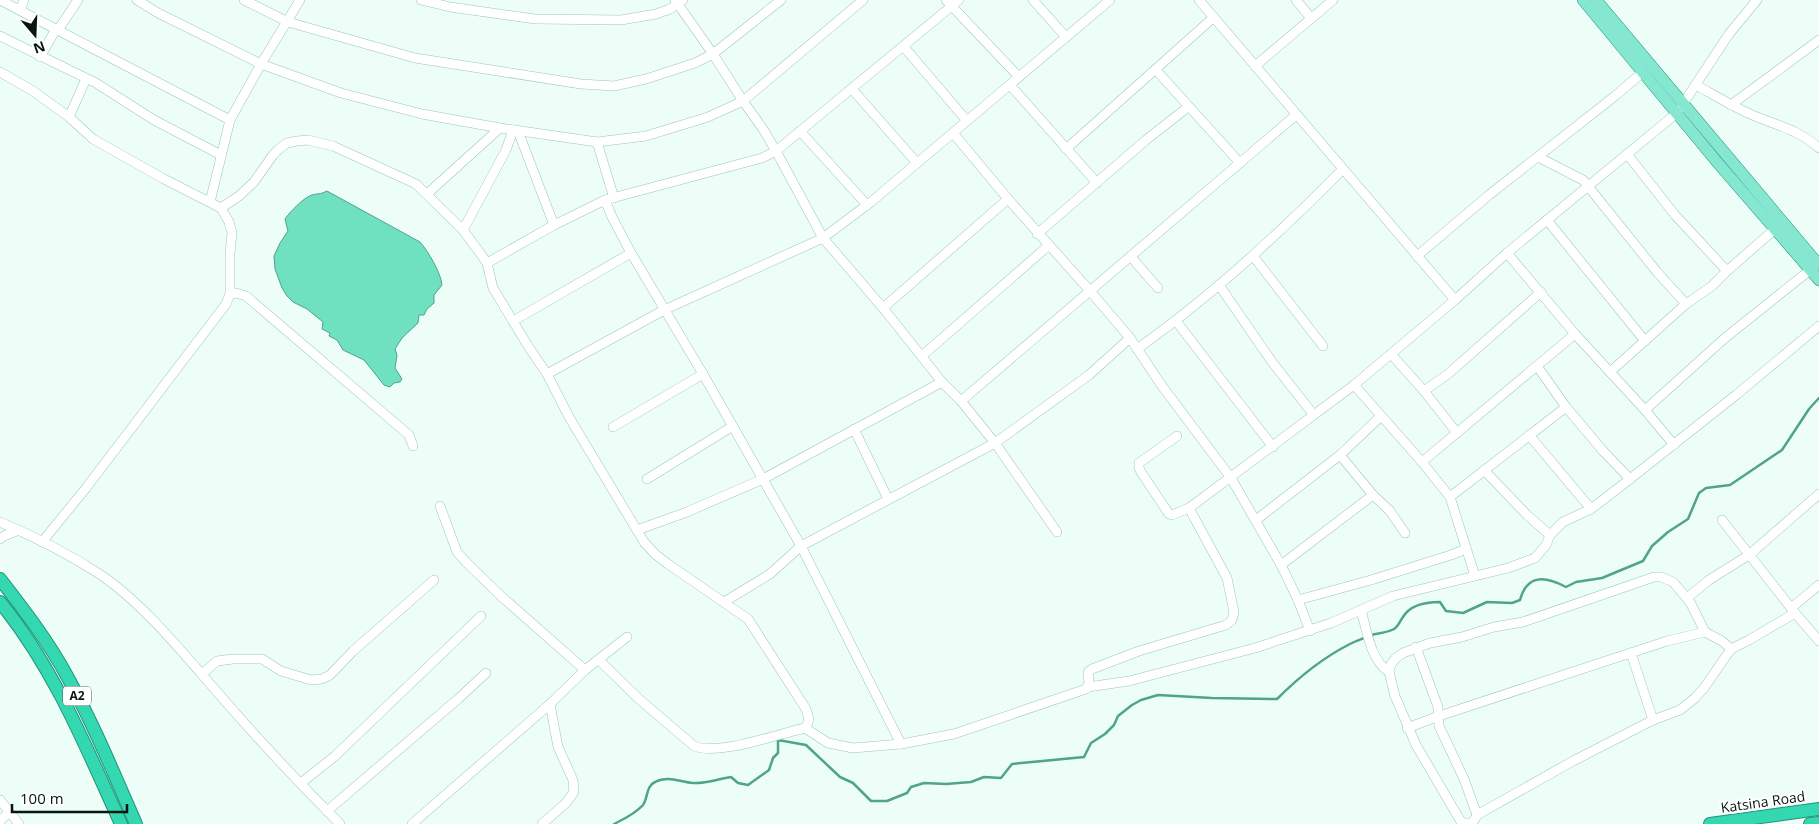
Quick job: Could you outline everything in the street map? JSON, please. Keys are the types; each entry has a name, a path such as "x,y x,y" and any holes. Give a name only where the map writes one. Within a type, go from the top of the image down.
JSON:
{"highway":[{"name":"A2","path":"0,579 41,633 67,675 136,824"},
{"name":"A2","path":"0,602 40,658 63,700 121,824"},
{"name":"Katsina Road","path":"1710,824 1819,809"},
{"name":"Katsina Road","path":"1810,824 1819,823"}],"main road":[{"path":"1583,0 1643,72 1680,108 1814,267 1819,280"},
{"path":"1596,0 1775,229 1814,267"}],"street":[{"path":"0,0 230,120"},
{"path":"20,10 24,0"},
{"path":"40,57 78,0"},
{"path":"137,0 158,13 262,64 341,93 422,114 516,131 597,142 654,134 708,117 743,101 863,0"},
{"path":"244,0 288,22 415,58 581,84 614,86 646,79 695,63 713,54 781,0"},
{"path":"210,202 230,120 300,0"},
{"path":"421,0 450,7 536,19 621,20 656,14 678,1 776,151 822,238 995,443 1057,532"},
{"path":"1033,0 1066,37"},
{"path":"547,374 664,310 822,238 867,205 1110,0"},
{"path":"1199,0 1455,300"},
{"path":"1296,0 1311,18"},
{"path":"1255,66 1332,0"},
{"path":"1177,436 1139,463 1139,468 1169,514 1176,515 1231,478 1313,414 1354,385 1455,300 1507,253 1680,108 1729,34 1757,0"},
{"path":"487,264 554,225 610,199 762,158 776,151 904,47 953,2 1019,77"},
{"path":"1066,149 1214,18"},
{"path":"0,36 106,89 154,120 221,156"},
{"path":"1731,105 1819,40"},
{"path":"904,47 967,121"},
{"path":"1156,70 1240,163"},
{"path":"0,72 34,91 69,117 93,139 164,179 222,208 232,233 230,294 226,304 86,488 42,542"},
{"path":"1417,256 1490,194 1643,72"},
{"path":"69,117 86,79"},
{"path":"1010,85 1097,183"},
{"path":"1696,85 1752,115 1798,133 1819,148"},
{"path":"852,89 917,163"},
{"path":"1038,234 1188,106"},
{"path":"961,401 1296,115"},
{"path":"427,194 500,128"},
{"path":"516,131 554,225"},
{"path":"463,230 516,131"},
{"path":"800,131 867,205"},
{"path":"953,133 1048,246 1130,338 1231,478 1281,565 1310,631"},
{"path":"222,208 254,182 280,148 287,143 302,140 342,150 416,184 463,230 487,264 493,288 547,374 569,417 644,542 655,554 748,620 802,702 809,718 809,723 805,728 738,745 702,749 694,746 638,698 599,660"},
{"path":"597,142 610,199 612,217 801,546 901,744"},
{"path":"1627,154 1675,215 1727,271"},
{"path":"1538,156 1573,174 1588,186 1657,272 1686,304"},
{"path":"1137,349 1176,321 1220,285 1304,209 1343,169"},
{"path":"883,308 1008,199"},
{"path":"1547,220 1644,341"},
{"path":"1610,372 1686,304 1712,286 1775,229"},
{"path":"923,356 1048,246"},
{"path":"513,321 631,253"},
{"path":"1507,253 1575,334 1645,410 1674,445"},
{"path":"1253,256 1323,346"},
{"path":"1130,257 1158,288"},
{"path":"1645,410 1725,338 1814,267"},
{"path":"1220,285 1272,362 1313,414"},
{"path":"230,294 236,292 246,296 409,435 413,446"},
{"path":"1424,391 1448,374 1541,292"},
{"path":"1176,321 1273,447"},
{"path":"805,728 828,743 853,748 901,744 954,734 1088,688 1122,682 1255,648 1310,631 1393,596 1508,568 1535,558 1546,545 1550,535 1563,522 1591,509 1674,445 1819,326"},
{"path":"1422,462 1575,334"},
{"path":"724,602 770,574 801,546 995,443 1090,375 1130,338"},
{"path":"1391,354 1424,391 1457,433"},
{"path":"1537,366 1566,407 1603,452 1630,479"},
{"path":"613,428 703,374"},
{"path":"637,530 687,512 763,479 942,382"},
{"path":"1354,385 1422,462 1450,497 1475,576"},
{"path":"1450,497 1566,407"},
{"path":"1256,520 1340,455 1380,416"},
{"path":"647,479 733,426"},
{"path":"854,429 888,499"},
{"path":"1529,435 1591,509"},
{"path":"1340,455 1373,495 1390,511 1405,533"},
{"path":"1484,470 1527,515 1550,535"},
{"path":"1687,598 1709,580 1749,555 1819,494"},
{"path":"1281,565 1373,495"},
{"path":"440,506 457,552 502,597 585,670"},
{"path":"1088,688 1088,672 1092,669 1139,651 1226,625 1232,620 1234,612 1227,578 1189,508"},
{"path":"1722,520 1793,611 1819,641"},
{"path":"0,522 19,530 98,573 117,587 173,641 340,824"},
{"path":"0,539 19,530"},
{"path":"1298,600 1370,580 1466,549"},
{"path":"1730,649 1722,641 1705,632 1687,598 1673,582 1661,577 1654,577 1523,622 1494,627 1416,648 1396,658 1391,664 1389,672 1395,696 1407,728 1460,820 1463,823 1472,824 1477,814 1573,761 1653,720 1680,710 1695,698 1730,649 1749,640 1793,611 1819,585"},
{"path":"202,674 217,661 233,659 262,660 281,671 311,680 322,679 330,675 353,651 434,580"},
{"path":"1361,610 1372,647 1382,668 1389,672"},
{"path":"301,783 336,756 481,616"},
{"path":"1407,728 1667,641 1705,632"},
{"path":"412,824 550,704 585,670 627,637"},
{"path":"1416,648 1438,707 1440,726 1464,779 1477,814"},
{"path":"1631,653 1653,720"},
{"path":"327,811 486,673"},
{"path":"542,824 566,803 574,792 573,780 558,747 550,704"},
{"path":"0,800 19,824"},
{"path":"0,821 9,812"}],"shaded area":[{"path":"327,191 420,242 434,262 441,280 442,285 434,295 434,303 427,309 424,315 419,315 418,323 402,338 395,349 397,355 395,368 402,379 390,387 384,385 364,360 343,350 337,340 329,336 330,333 322,329 323,322 287,296 275,269 274,256 288,231 285,219 305,199"}],"waterway":[{"path":"614,824 640,808 645,802 650,786 660,780 669,779 698,783 731,777 738,783 748,785 769,770 773,758 778,753 778,740 806,745 840,777 853,783 871,801 887,801 907,793 911,787 924,783 946,784 971,782 984,777 1001,778 1012,764 1084,757 1091,743 1105,734 1114,725 1118,716 1141,700 1158,695 1277,699 1302,676 1330,655 1359,640 1394,629 1406,613 1419,605 1440,602 1446,611 1463,613 1487,602 1512,603 1520,600 1527,585 1538,580 1544,579 1566,587 1576,582 1602,578 1643,561 1652,546 1668,532 1688,519 1699,493 1706,488 1730,485 1782,450 1809,409 1819,398"}]}
